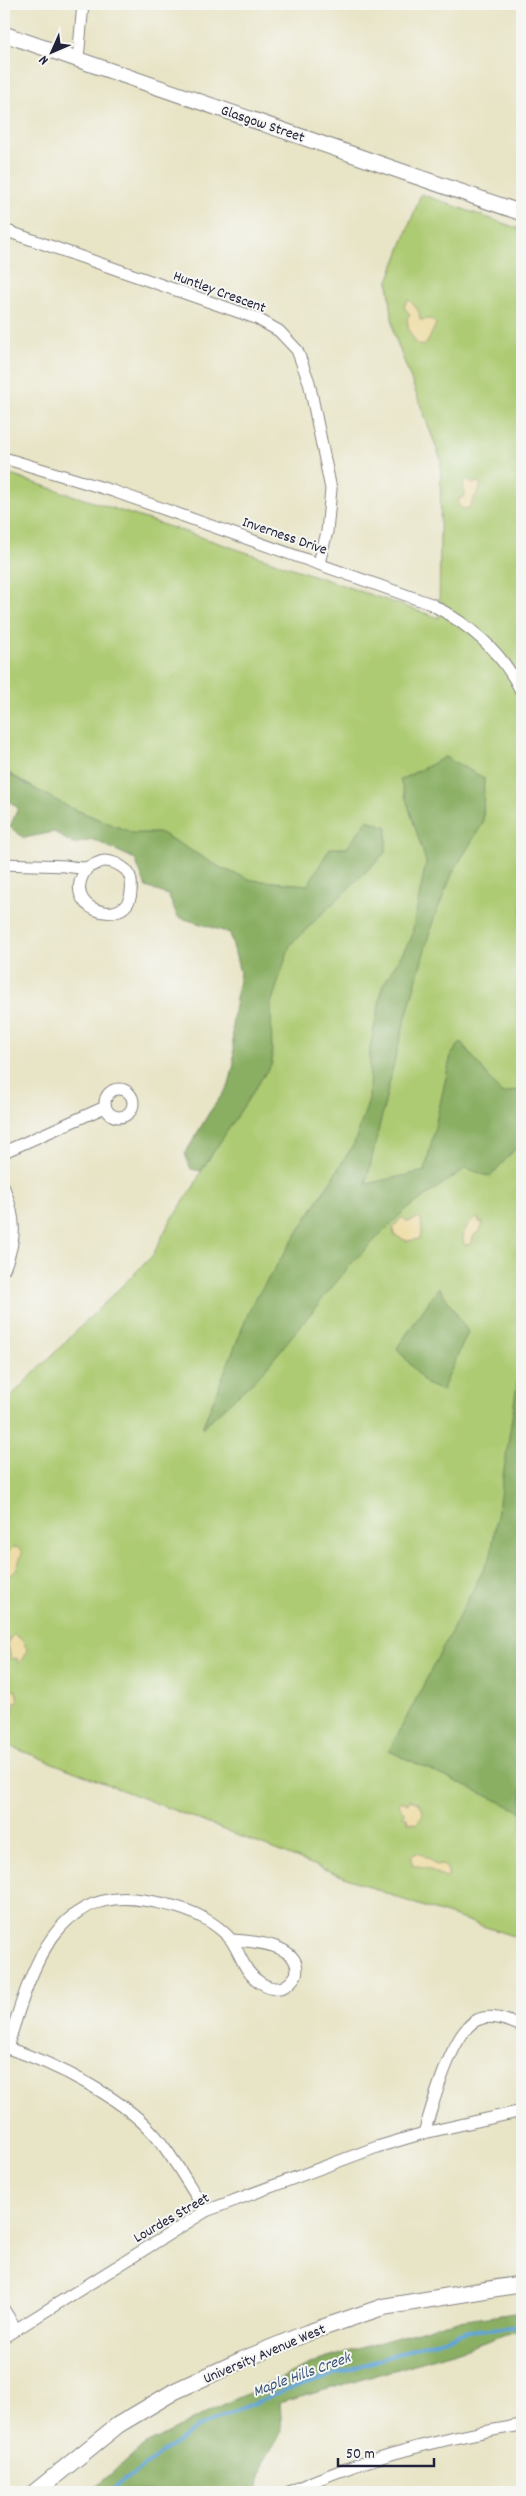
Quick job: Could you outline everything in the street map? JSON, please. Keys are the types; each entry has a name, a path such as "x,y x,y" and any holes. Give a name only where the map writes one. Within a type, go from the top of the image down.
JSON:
{"main road":[{"name":"University Avenue West","path":"35,2492 118,2425 175,2391 242,2360 307,2333 383,2307 522,2284"}],"street":[{"path":"78,59 83,4"},
{"name":"Glasgow Street","path":"4,34 522,213"},
{"name":"Huntley Crescent","path":"4,230 256,318 279,331 297,350 309,382 331,489 327,532 319,563"},
{"name":"Inverness Drive","path":"4,458 113,491 431,604 457,619 485,641 504,665 522,693"},
{"path":"4,864 88,867 105,860 116,863 126,871 132,884 131,895 121,908 109,913 101,913 91,909 84,901 80,888 83,874 88,867"},
{"path":"4,1152 106,1107"},
{"path":"4,1188 11,1205 14,1229 12,1249 4,1269"},
{"path":"206,2211 161,2142 136,2116 106,2094 6,2047 33,1973 42,1954 67,1920 82,1908 102,1899 118,1898 158,1903 205,1919 231,1940 250,1974 265,1985 279,1989 286,1987 296,1975 295,1964 289,1955 277,1946 260,1941 231,1940"},
{"path":"424,2133 456,2045 470,2024 489,2017 522,2026"},
{"name":"Lourdes Street","path":"4,2337 206,2211 377,2147 424,2133 522,2111"},
{"path":"4,2310 16,2330"},
{"path":"290,2492 373,2460 477,2432 522,2425"}],"green space":[{"path":"421,194 522,230 522,1939 401,1899 4,1744 4,1403 153,1255 168,1225 194,1186 216,1142 235,1092 249,918 4,770 4,473 201,537 439,618 441,460 394,334 388,281"},
{"path":"445,757 484,778 483,823 453,872 432,924 397,1050 366,1184 425,1171 451,1055 461,1042 502,1094 522,1089 522,1141 490,1177 466,1168 404,1211 352,1263 261,1374 202,1428 252,1304 354,1144 369,1100 370,1048 383,985 411,939 426,862 400,780"},
{"path":"4,772 69,807 133,833 161,833 221,868 252,880 308,885 330,848 347,848 367,820 387,827 386,852 290,945 271,1004 272,1063 201,1171 191,1169 185,1154 209,1113 229,1085 234,1064 232,1025 240,973 230,933 178,917 168,895 146,887 135,859 94,840 73,844 54,832 24,838 10,827 18,808 4,797"},
{"path":"439,1287 468,1332 442,1391 426,1384 397,1348"},
{"path":"522,1352 522,1812 389,1751 491,1555"},
{"path":"522,2312 522,2332 513,2332 453,2353 280,2403 282,2431 263,2463 257,2492 90,2492 143,2446 216,2408 321,2360 445,2323"}],"sand":[{"path":"410,300 419,312 420,320 431,319 436,324 424,346 417,344 409,331 407,318 410,315 404,307 407,301"},
{"path":"468,480 473,484 478,481 481,486 469,508 464,509 459,506 458,500 465,496 463,483"},
{"path":"402,1217 407,1222 418,1218 421,1220 422,1232 419,1239 407,1241 394,1235 393,1228"},
{"path":"478,1218 479,1222 483,1223 480,1231 474,1235 471,1244 465,1245 463,1238 466,1228 474,1219"},
{"path":"14,1547 19,1548 22,1553 16,1570 11,1575 4,1571 4,1565 9,1563 8,1553"},
{"path":"15,1635 22,1640 27,1649 24,1658 18,1663 17,1658 11,1659 8,1645 11,1636"},
{"path":"10,1687 16,1691 18,1701 15,1702 13,1713 4,1714 4,1689"},
{"path":"409,1800 418,1803 423,1810 422,1817 416,1824 408,1822 407,1818 403,1816 405,1813 398,1805 401,1801 408,1804"},
{"path":"418,1853 429,1858 435,1865 441,1864 446,1866 449,1876 445,1878 429,1869 412,1864 412,1855"}],"waterway":[{"name":"Maple Hills Creek","path":"109,2492 196,2428 285,2390 468,2331 522,2326"}]}
